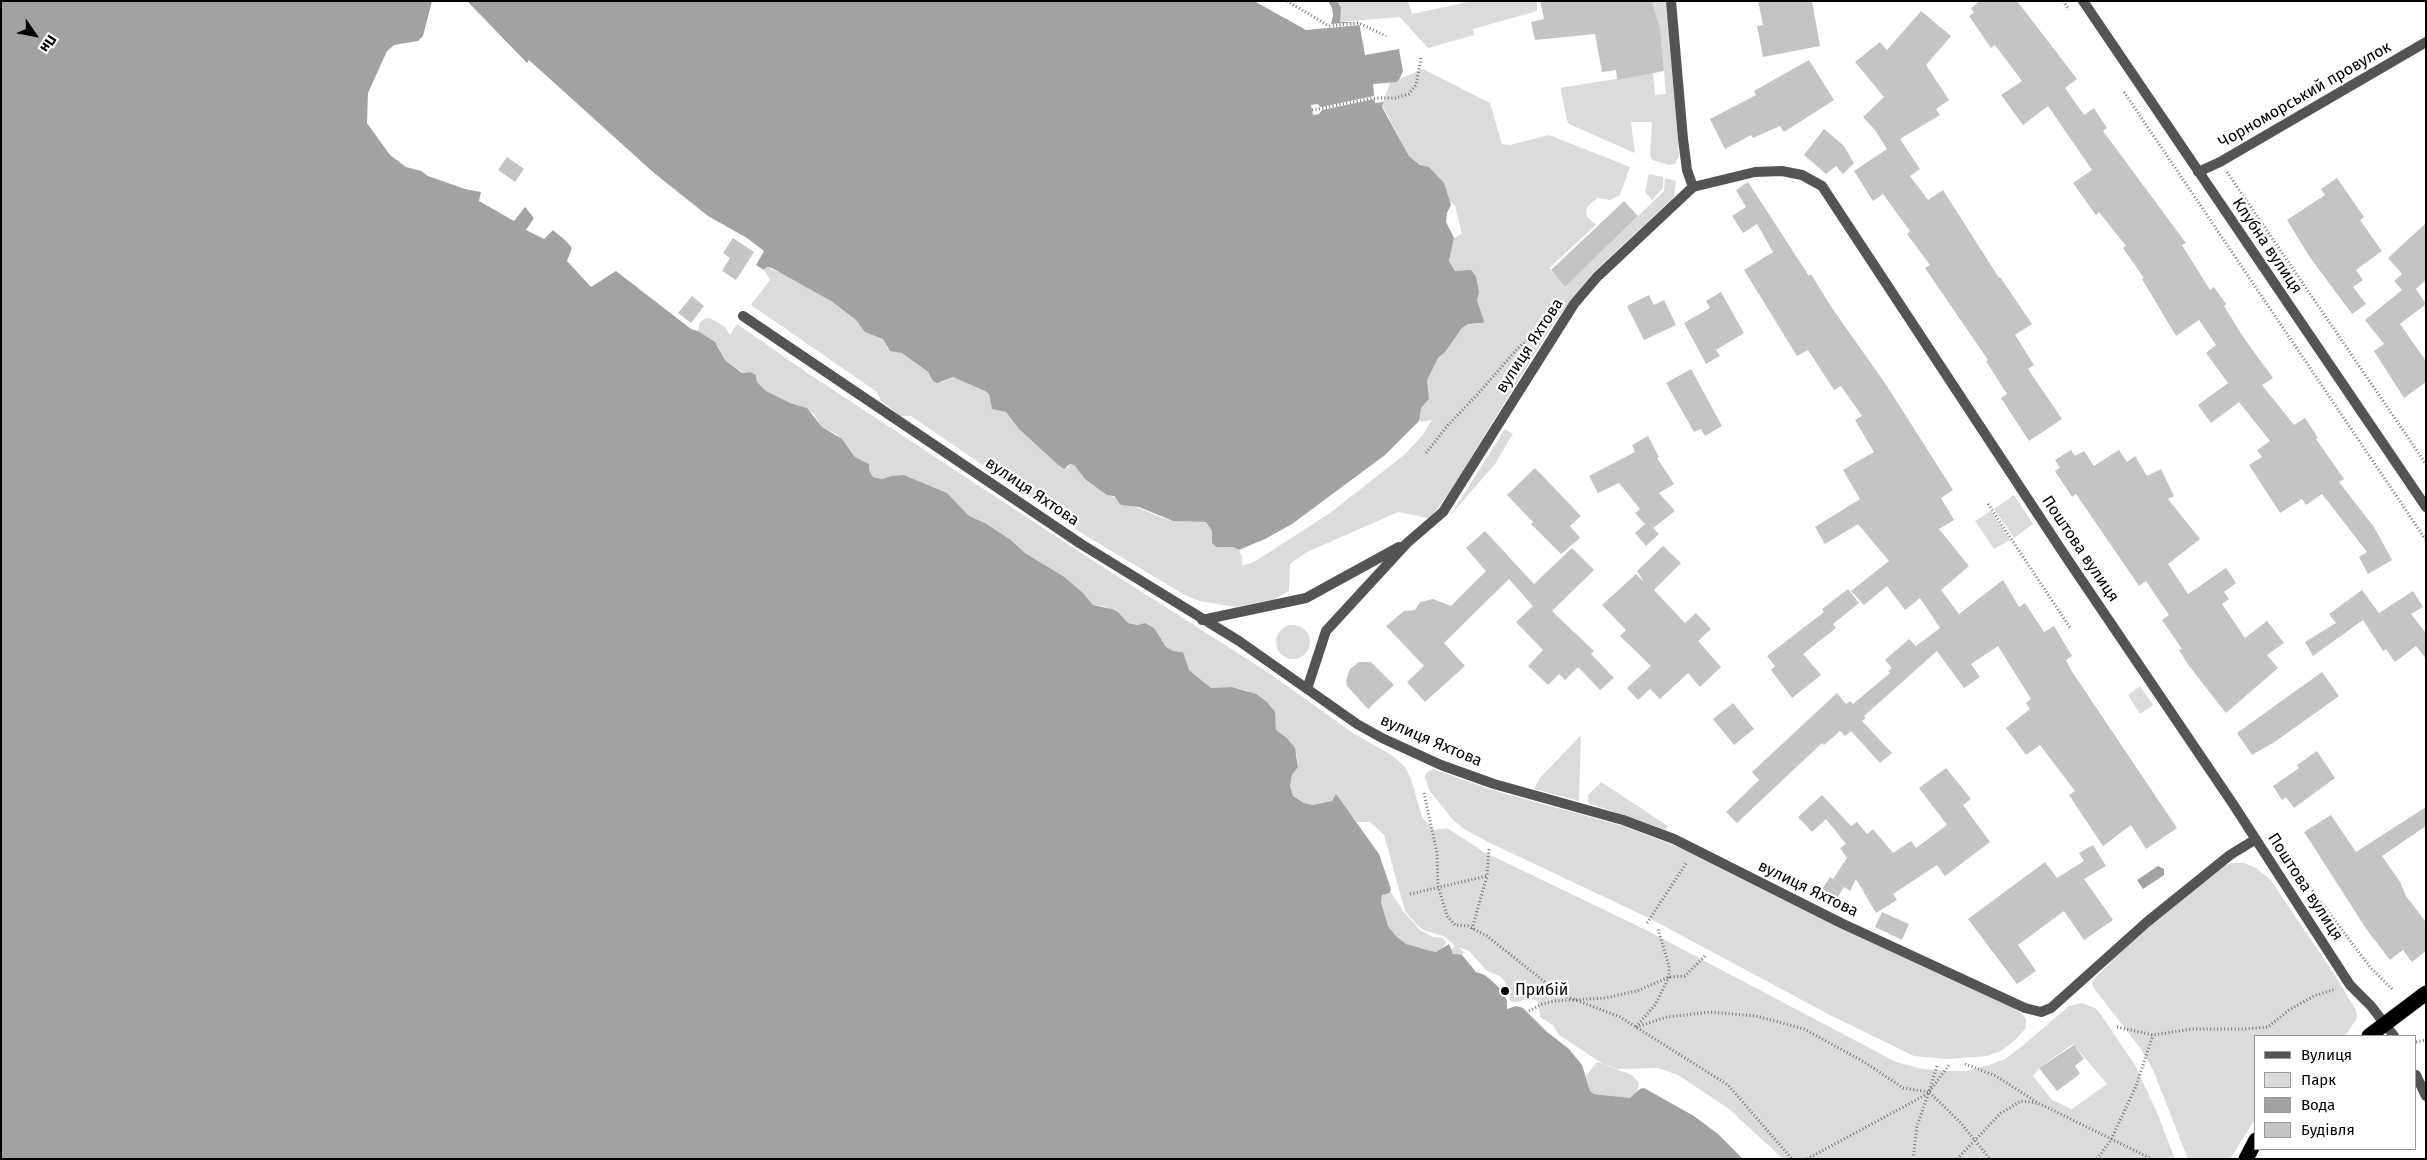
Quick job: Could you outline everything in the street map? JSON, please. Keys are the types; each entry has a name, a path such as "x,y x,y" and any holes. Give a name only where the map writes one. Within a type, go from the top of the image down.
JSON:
{"highway":[{"path":"2370,1035 2426,994"},
{"path":"2246,1159 2254,1144"}],"street":[{"path":"1671,1 1683,139 1688,175 1693,187"},
{"name":"Клубна вулиця","path":"2083,1 2426,507"},
{"name":"Чорноморський провулок","path":"2198,172 2220,162 2426,42"},
{"name":"Поштова вулиця","path":"1693,187 1755,172 1782,171 1802,175 1822,186 2064,554 2256,838 2350,985 2385,1023 2393,1035"},
{"name":"вулиця Яхтова","path":"1308,689 1326,631 1407,543 1443,512 1574,304 1597,277 1693,187"},
{"name":"вулиця Яхтова","path":"743,316 1082,544 1202,620 1239,641 1365,729 1441,765 1494,784 1623,820 1696,849 1858,930 2025,1008 2041,1012 2051,1008 2147,922 2207,873 2256,838"},
{"path":"1202,620 1306,598 1407,543"},
{"path":"2417,1077 2426,1096"}],"path":[{"path":"1287,1 1329,26 1359,24 1386,36"},
{"path":"2063,1 2074,18"},
{"path":"1312,110 1375,98 1395,98 1409,94 1416,85 1421,58"},
{"path":"2119,84 2426,540"},
{"path":"2220,162 2426,464"},
{"path":"1426,453 1448,425 1518,348 1540,330"},
{"path":"1988,504 2071,629"},
{"path":"1424,793 1437,853 1438,886 1447,916 1455,925 1472,929 1487,936 1560,994 1620,1017 1728,1085 1792,1159"},
{"path":"1472,929 1486,876 1489,849"},
{"path":"1646,923 1696,849"},
{"path":"1410,894 1486,876"},
{"path":"2284,882 2302,877 2370,967 2393,990"},
{"path":"1635,1027 1656,1005 1669,977 1669,966 1658,929"},
{"path":"1529,1011 1542,1004 1555,1001 1605,998 1637,991 1669,977 1685,976 1706,955"},
{"path":"2117,1027 2153,1035 2192,1029 2268,1027 2289,1010 2314,996 2350,985"},
{"path":"1635,1027 1667,1018 1711,1012 1756,1016 1804,1028 1866,1063 1903,1088 1929,1092 1960,1122 1990,1159"},
{"path":"2097,1159 2111,1140 2136,1086 2153,1035"},
{"path":"1965,1064 1996,1076 2038,1104 2152,1159"},
{"path":"1807,1159 1929,1092 1949,1065"},
{"path":"1913,1159 1917,1126 1937,1066"},
{"path":"1957,1159 2000,1113 2021,1101 2038,1104"}],"green space":[{"path":"1337,1 1408,1 1412,14 1472,1 1537,1 1537,11 1473,29 1474,35 1428,48 1400,17 1340,22"},
{"path":"1652,1 1667,1 1679,156 1675,164 1669,165 1652,160 1650,155 1652,122 1631,122 1635,153 1569,124 1561,92 1561,88 1565,87 1653,73 1655,95 1666,94 1660,28"},
{"path":"1423,69 1490,103 1502,144 1510,145 1549,135 1630,167 1620,195 1610,200 1597,198 1586,210 1587,217 1596,225 1549,268 1565,287 1664,191 1665,178 1676,181 1674,197 1593,273 1570,301 1552,326 1449,493 1433,514 1428,518 1398,512 1307,552 1290,564 1289,591 1275,599 1236,607 1199,601 1185,595 1086,536 911,416 900,416 881,401 877,392 751,305 770,280 764,270 767,267 793,278 831,301 856,320 862,328 883,339 888,349 902,353 928,372 932,379 941,382 953,377 985,391 989,394 992,408 1006,412 1019,429 1056,463 1068,468 1070,464 1074,465 1086,480 1096,487 1118,500 1163,518 1173,521 1206,522 1212,531 1213,538 1224,547 1233,547 1239,550 1242,557 1242,566 1254,562 1330,513 1404,455 1422,436 1432,420 1421,422 1418,418 1421,408 1429,399 1427,380 1434,364 1462,328 1468,324 1480,324 1484,321 1477,300 1479,292 1476,276 1474,273 1455,271 1449,261 1454,238 1462,234 1455,206 1448,200 1444,183 1409,156 1382,105 1390,83"},
{"path":"1649,174 1663,177 1663,188 1652,200 1645,192"},
{"path":"710,318 725,327 730,335 737,324 809,374 1078,551 1269,673 1353,733 1393,756 1405,767 1411,779 1422,817 1434,830 1447,828 1484,852 1644,929 1896,1062 1923,1069 1947,1071 1966,1071 1989,1065 2005,1059 2069,1006 2082,1003 2097,1009 2135,1065 2158,1115 2175,1159 1783,1159 1729,1109 1678,1075 1658,1068 1618,1069 1603,1064 1559,1035 1553,1025 1540,1017 1538,1001 1528,998 1518,1002 1511,1002 1505,982 1500,976 1487,971 1469,951 1458,947 1464,952 1462,955 1455,955 1451,950 1455,946 1451,942 1443,936 1423,930 1416,924 1405,911 1384,835 1370,822 1357,822 1335,796 1331,802 1313,805 1304,803 1293,796 1290,786 1292,775 1298,767 1297,755 1287,738 1276,730 1276,721 1248,691 1232,687 1211,688 1189,670 1180,651 1173,651 1165,647 1154,628 1145,623 1137,625 1128,623 1118,612 1104,606 1093,605 1082,592 1063,576 1025,553 1011,540 985,523 969,516 940,490 904,475 882,479 873,477 869,470 869,464 855,457 836,434 822,427 814,414 801,406 790,403 766,391 757,382 757,377 750,372 742,372 725,360 718,346 698,331 700,322","holes":["2073,1044 2107,1084 2072,1109 2052,1100 2033,1076 2040,1067"]},
{"path":"1505,429 1513,434 1495,464 1450,516"},
{"path":"2014,495 2033,524 2014,538 1994,509"},
{"path":"1991,511 2010,540 1994,549 1975,521"},
{"path":"1293,625 1305,630 1310,642 1305,654 1293,659 1281,654 1276,642 1281,630"},
{"path":"2140,686 2153,705 2140,714 2128,695"},
{"path":"1581,735 1579,801 1534,789 1540,778"},
{"path":"1433,769 1492,790 1623,826 1683,849 1790,903 2010,1006 2021,1013 2026,1019 2026,1028 2001,1051 1987,1056 1948,1059 1914,1056 1828,1014 1649,918 1464,829 1453,820 1429,790 1425,776 1427,772"},
{"path":"1601,782 1668,826 1666,830 1588,803 1588,795"},
{"path":"2232,863 2244,863 2256,868 2270,879 2334,974 2356,1010 2357,1018 2346,1035 2254,1035 2254,1121 2230,1159 2188,1159 2153,1070 2141,1049 2093,987 2092,983 2148,925 2223,866"},
{"path":"1390,891 1404,912 1420,930 1433,937 1443,938 1446,942 1443,948 1436,952 1426,950 1406,944 1396,936 1388,926 1381,902 1382,895"},
{"path":"1597,1062 1632,1075 1639,1083 1637,1093 1630,1098 1594,1094 1590,1091 1586,1076"}],"water":[{"path":"1,1 432,1 423,36 418,41 394,45 387,51 368,93 367,123 390,155 406,167 421,171 428,176 465,189 481,192 479,201 514,221 525,207 534,218 526,230 544,239 553,230 566,241 572,248 567,261 591,287 616,271 691,329 698,331 715,342 725,360 742,373 750,372 756,375 757,382 766,391 790,403 807,408 822,427 842,439 855,457 869,464 869,470 873,477 882,479 904,475 947,493 969,516 985,523 1011,540 1025,553 1063,576 1082,592 1093,605 1118,612 1128,623 1137,625 1145,623 1154,628 1166,647 1173,651 1183,652 1189,670 1211,688 1232,687 1256,694 1267,702 1275,712 1276,730 1287,738 1295,748 1298,767 1292,775 1290,786 1293,796 1304,803 1313,805 1332,801 1336,794 1379,854 1391,889 1389,893 1382,895 1381,902 1388,926 1396,936 1406,944 1436,952 1449,944 1453,954 1462,955 1476,972 1485,975 1503,991 1507,1001 1507,1009 1516,1006 1523,1008 1546,1031 1569,1049 1582,1065 1590,1091 1594,1094 1630,1098 1640,1089 1644,1088 1694,1116 1718,1134 1743,1159 1,1159"},
{"path":"467,1 1337,1 1341,8 1340,22 1359,22 1365,55 1399,49 1403,71 1400,78 1397,82 1373,84 1375,103 1384,102 1382,105 1383,109 1409,156 1420,165 1429,167 1444,183 1451,205 1447,213 1446,222 1454,238 1449,261 1455,271 1471,270 1476,276 1479,292 1477,300 1484,321 1483,323 1468,324 1462,328 1445,352 1438,358 1427,380 1429,399 1421,408 1419,421 1385,455 1292,524 1265,539 1239,550 1233,547 1217,547 1212,543 1212,531 1206,522 1173,521 1139,507 1121,505 1114,496 1107,495 1086,480 1074,465 1070,464 1064,469 1056,463 1019,429 1006,412 992,409 989,394 985,391 953,377 937,383 933,381 928,372 902,353 890,351 883,339 865,332 856,320 831,301 772,268 767,267 764,270 756,265 764,251 747,238 708,216 654,173 529,60 527,63"},
{"path":"2158,866 2164,869 2164,875 2143,889 2137,880"}],"pier":[{"path":"1254,1 1328,1 1333,15 1331,24 1359,22 1360,25 1306,30"},
{"path":"1374,96 1375,99 1322,110 1319,114 1313,115 1311,105 1317,104 1321,107"}],"building":[{"path":"1540,1 1652,1 1660,28 1664,71 1617,80 1616,70 1602,72 1595,34 1535,40 1531,22 1544,19"},
{"path":"1758,1 1812,1 1820,46 1763,57 1757,26 1763,25"},
{"path":"1980,1 2017,1 2077,79 2065,88 2084,115 2094,108 2107,128 2103,131 2186,243 2182,245 2210,290 2214,287 2226,304 2224,306 2244,338 2273,378 2262,385 2294,425 2305,418 2318,438 2316,439 2344,479 2339,482 2374,527 2392,560 2368,574 2359,557 2367,552 2322,494 2306,505 2302,499 2280,513 2249,465 2262,457 2257,450 2270,441 2239,402 2211,423 2198,405 2228,383 2206,353 2216,345 2199,320 2176,336 2142,279 2144,278 2123,248 2126,246 2099,212 2096,215 2073,183 2092,170 2048,106 2023,125 2001,95 2022,81 1995,45 1991,48 1969,16 1974,13 1971,8"},
{"path":"1921,11 1951,36 1926,65 1949,100 1936,109 1940,115 1900,139 1920,169 1910,176 1928,200 1943,190 1999,278 2032,324 2015,335 2034,365 2028,369 2062,419 2029,441 2001,398 2007,394 1986,361 1988,360 1925,268 1930,265 1907,234 1910,231 1883,194 1873,201 1854,171 1887,149 1875,130 1863,117 1884,97 1855,62 1880,42 1887,50"},
{"path":"1809,60 1834,100 1784,132 1780,126 1753,138 1751,135 1725,149 1710,119 1756,95 1754,91"},
{"path":"1824,129 1843,145 1854,163 1843,174 1836,166 1826,174 1804,155"},
{"path":"507,157 524,169 515,182 498,170"},
{"path":"2337,178 2364,217 2360,220 2382,251 2356,270 2363,280 2353,287 2366,304 2352,314 2309,256 2287,220 2325,195 2321,189"},
{"path":"1748,182 1809,276 1811,274 1832,308 1887,386 1953,490 1941,498 1954,520 1939,529 1969,566 1941,590 1959,614 2003,580 2019,607 2025,603 2044,632 2054,626 2072,656 2066,660 2071,670 2177,828 2146,849 2131,825 2103,846 2069,795 2075,791 2040,745 2026,755 2006,728 2030,709 2026,703 2031,699 1998,646 1971,664 1980,677 1964,688 1937,651 1864,716 1866,718 1862,721 1892,753 1880,763 1851,731 1845,736 1840,731 1824,745 1822,743 1737,823 1726,812 1759,780 1752,772 1837,693 1846,704 1850,701 1853,704 1890,673 1888,671 1892,668 1885,660 1909,639 1916,646 1940,628 1920,598 1905,610 1887,586 1864,605 1851,591 1889,561 1858,524 1825,544 1815,527 1860,499 1843,470 1874,452 1855,420 1862,416 1841,386 1834,390 1808,350 1797,356 1744,270 1773,252 1757,224 1743,233 1732,216 1746,207 1736,190"},
{"path":"1624,201 1638,216 1565,287 1551,270"},
{"path":"2426,223 2426,280 2416,289 2426,304 2400,324 2426,361 2426,382 2404,398 2374,351 2384,344 2365,320 2402,290 2394,281 2402,274 2388,258"},
{"path":"733,238 754,252 736,280 722,271 730,258 723,253"},
{"path":"1721,292 1744,333 1716,350 1720,356 1706,364 1684,323 1710,308 1706,301"},
{"path":"1649,295 1654,305 1664,300 1676,325 1644,340 1627,306"},
{"path":"692,296 704,306 691,323 678,313"},
{"path":"1691,369 1722,426 1705,436 1701,429 1694,432 1666,383"},
{"path":"1648,436 1659,457 1657,458 1674,484 1659,493 1675,511 1653,528 1659,534 1646,546 1635,533 1645,524 1635,513 1640,509 1619,483 1598,493 1589,476 1635,452 1632,445"},
{"path":"2071,450 2075,456 2084,451 2094,466 2119,450 2127,462 2135,456 2147,476 2161,469 2174,496 2168,499 2200,539 2168,564 2188,594 2226,568 2236,583 2224,592 2229,599 2222,604 2245,638 2267,621 2284,643 2267,655 2278,668 2226,713 2189,666 2179,650 2182,649 2162,620 2169,615 2146,581 2139,586 2076,494 2072,497 2055,471 2060,468 2055,460"},
{"path":"1535,468 1581,516 1570,526 1580,538 1561,554 1531,524 1533,522 1507,495"},
{"path":"1485,531 1534,584 1572,548 1594,570 1552,611 1594,651 1591,654 1614,678 1600,690 1578,667 1565,680 1559,674 1548,685 1528,666 1543,650 1516,622 1533,606 1509,579 1444,643 1465,666 1425,702 1407,682 1424,666 1386,626 1404,611 1415,610 1420,602 1433,599 1451,606 1486,571 1466,548"},
{"path":"1663,546 1681,563 1654,590 1685,623 1696,613 1711,629 1698,641 1721,667 1700,687 1688,673 1660,699 1650,689 1638,700 1627,688 1651,666 1620,636 1626,630 1602,605 1636,574 1644,582 1637,571"},
{"path":"1848,589 1859,603 1833,624 1836,628 1803,654 1821,675 1792,698 1771,670 1775,666 1767,656 1824,612 1822,609"},
{"path":"2362,590 2379,613 2413,591 2423,607 2411,614 2426,633 2426,659 2416,646 2395,662 2386,649 2383,651 2363,620 2313,656 2305,642 2336,623 2329,614"},
{"path":"1359,662 1371,662 1394,685 1368,709 1347,686 1346,680 1350,669"},
{"path":"2322,672 2339,696 2276,741 2252,755 2237,733"},
{"path":"1733,703 1754,729 1734,745 1713,719"},
{"path":"2317,751 2335,778 2294,808 2286,797 2282,800 2273,786 2299,768 2297,765"},
{"path":"1946,768 1971,799 1963,805 1990,842 1945,876 1937,865 1893,894 1897,900 1876,913 1856,879 1850,891 1833,879 1847,858 1840,848 1846,844 1826,819 1812,832 1798,817 1822,795 1851,826 1857,822 1867,834 1873,829 1893,853 1911,841 1916,848 1947,825 1919,788"},
{"path":"2426,807 2426,826 2382,856 2400,882 2406,896 2426,922 2426,951 2412,962 2403,950 2390,960 2367,930 2304,832 2331,815 2356,852"},
{"path":"2093,845 2106,866 2084,879 2113,920 2084,940 2064,911 2018,945 2036,971 2017,984 1968,919 2045,862 2057,878 2084,861 2079,853"},
{"path":"1830,877 1844,887 1832,906 1818,896"},
{"path":"1882,912 1909,924 1902,940 1875,927"},
{"path":"2074,1045 2084,1059 2075,1066 2080,1074 2057,1091 2039,1068"}],"place":[{"name":"Прибій","path":"1505,991"}]}
